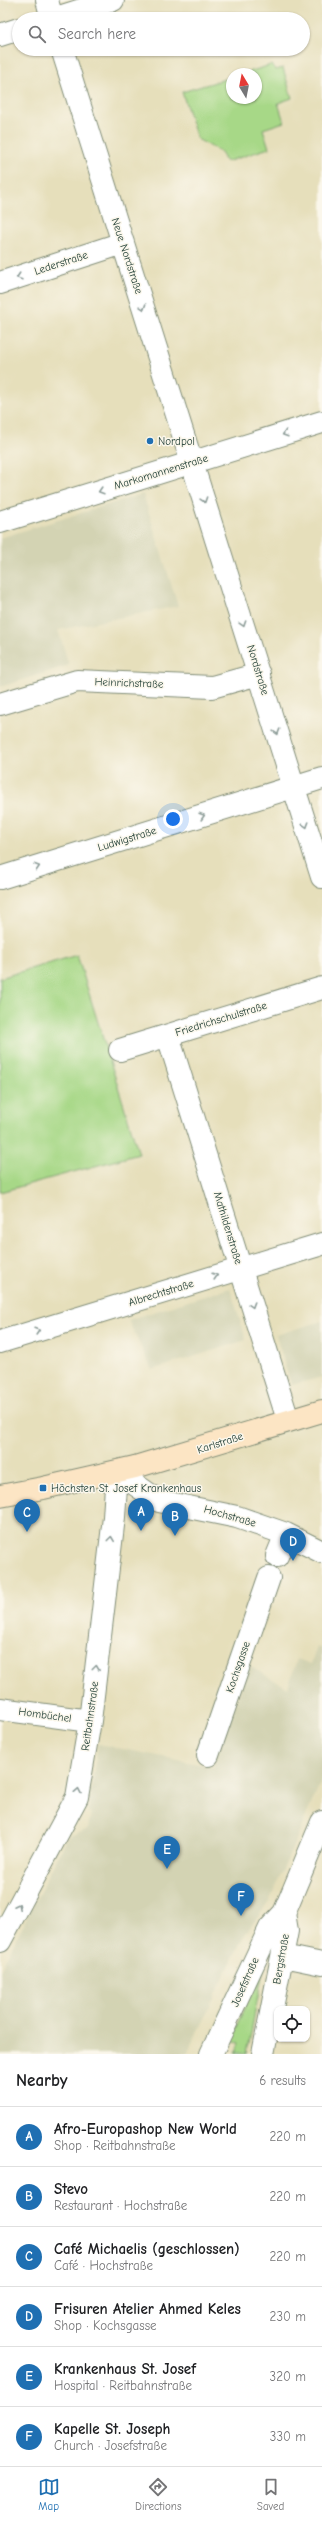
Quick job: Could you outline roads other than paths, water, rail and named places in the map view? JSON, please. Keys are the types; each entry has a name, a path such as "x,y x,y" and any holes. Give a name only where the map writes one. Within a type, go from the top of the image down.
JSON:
{"main road":[{"name":"Karlstraße","path":"117,1472 193,1452 288,1420 322,1411"},
{"path":"0,1496 117,1472"}],"street":[{"path":"46,0 50,12"},
{"path":"75,12 113,0"},
{"path":"0,35 12,31"},
{"name":"Neue Nordstraße","path":"64,56 192,462"},
{"name":"Lederstraße","path":"0,283 123,243"},
{"name":"Markomannenstraße","path":"0,522 322,422"},
{"name":"Nordstraße","path":"192,462 322,877"},
{"name":"Heinrichstraße","path":"0,704 77,681 212,687 259,674"},
{"name":"Ludwigstraße","path":"0,878 294,788 322,778"},
{"name":"Friedrichschulstraße","path":"120,1050 322,988"},
{"name":"Mathildenstraße","path":"168,1036 288,1420"},
{"name":"Albrechtstraße","path":"0,1342 322,1244"},
{"name":"Hochstraße","path":"117,1472 159,1501 211,1510 286,1534 322,1552"},
{"name":"Reitbahnstraße","path":"0,1941 77,1797 90,1721 114,1517 117,1472"},
{"path":"277,1556 286,1534"},
{"name":"Kochsgasse","path":"208,1755 268,1578"},
{"name":"Hombüchel","path":"0,1709 90,1721"},
{"path":"284,1913 322,1822"},
{"name":"Bergstraße","path":"263,2054 287,1931 284,1913"},
{"name":"Josefstraße","path":"211,2054 270,1928 284,1913"},
{"path":"283,1956 322,1964"}],"place":[{"name":"Nordpol","path":"150,441"},
{"name":"Höchsten St. Josef Krankenhaus","path":"43,1488"},
{"name":"Afro-Europashop New World","path":"141,1531"},
{"name":"Café Michaelis (geschlossen)","path":"27,1532"},
{"name":"Stevo","path":"175,1536"},
{"name":"Frisuren Atelier Ahmed Keles","path":"293,1561"},
{"name":"Krankenhaus St. Josef","path":"167,1869"},
{"name":"Kapelle St. Joseph","path":"241,1916"}]}
